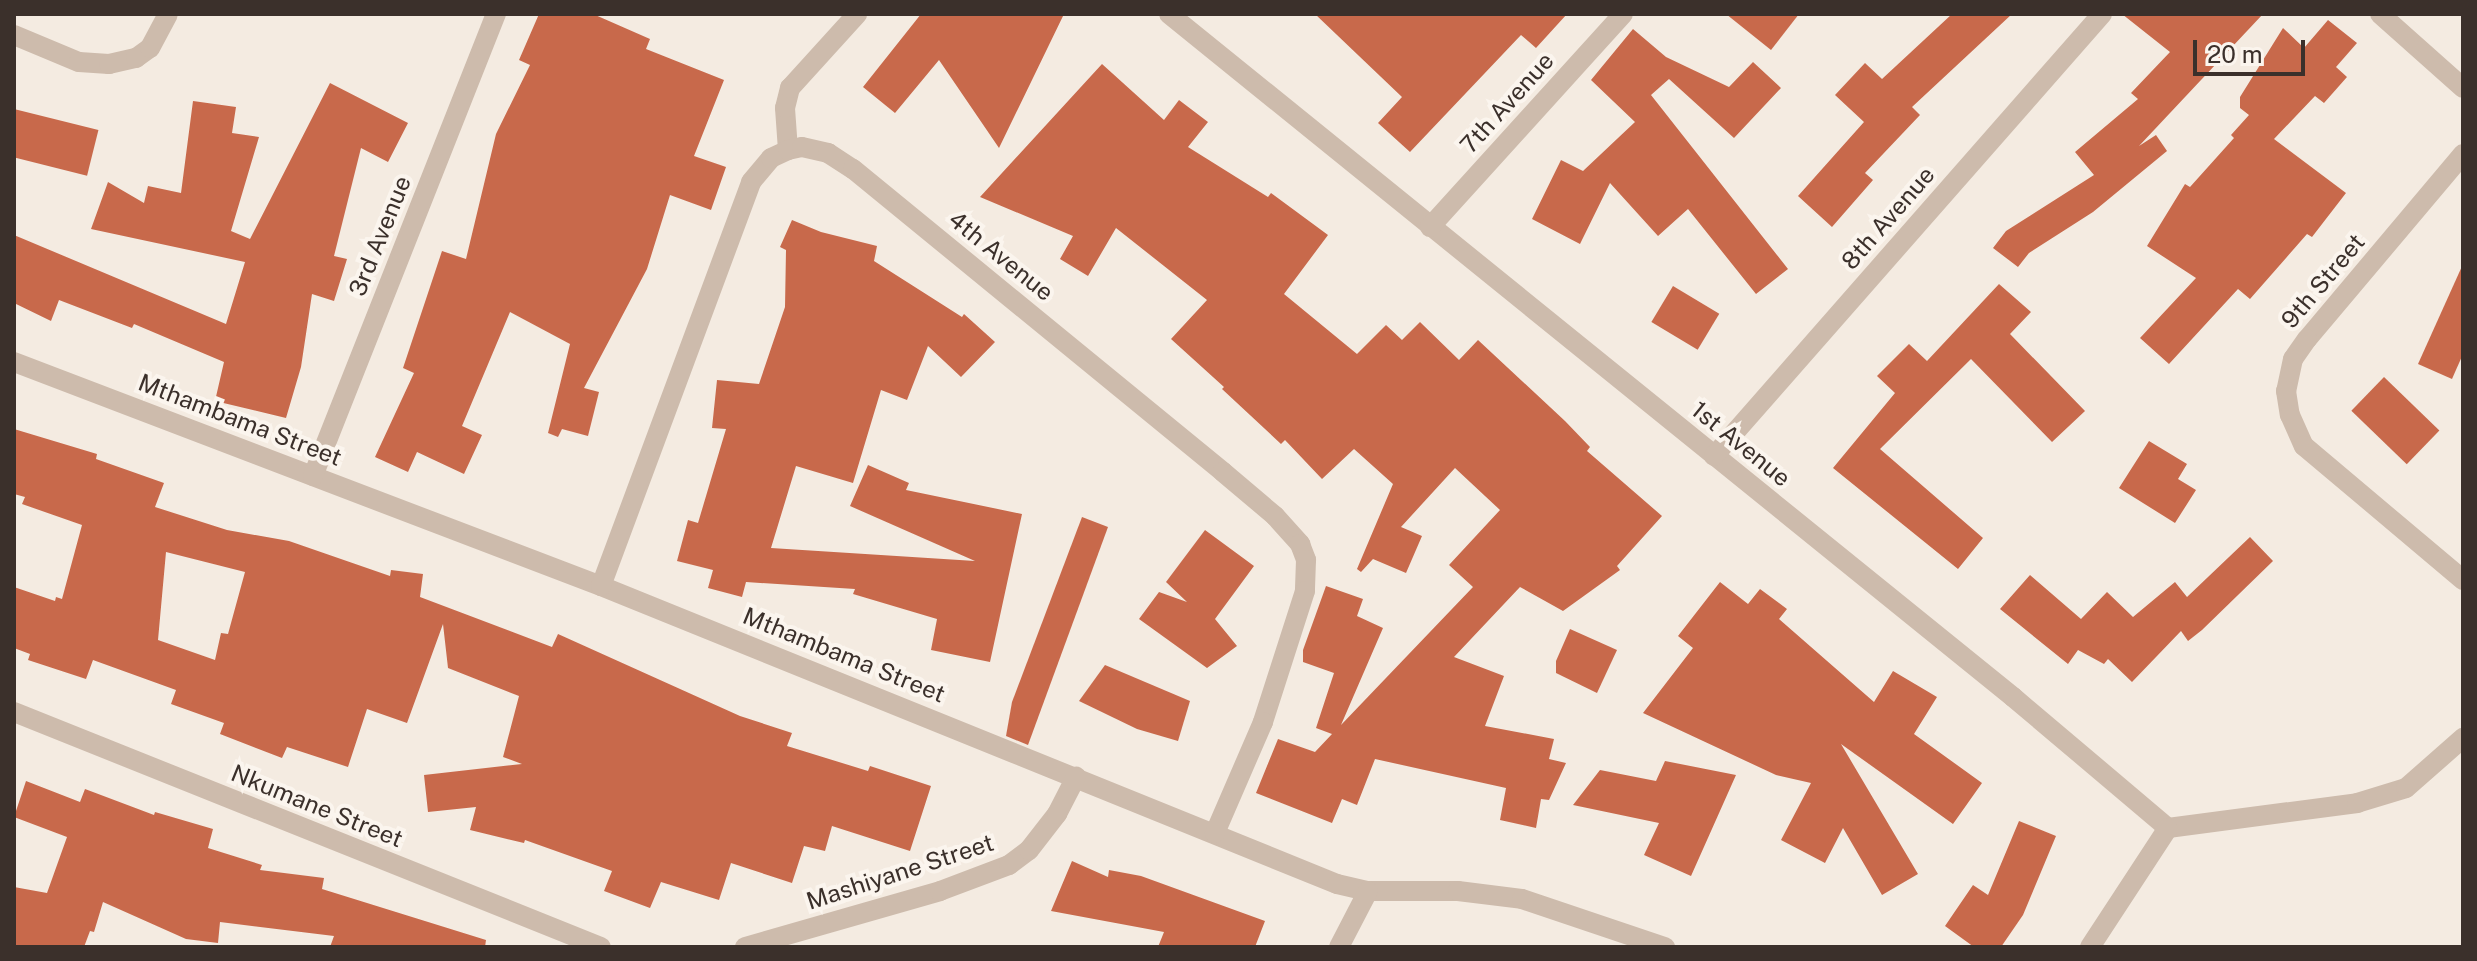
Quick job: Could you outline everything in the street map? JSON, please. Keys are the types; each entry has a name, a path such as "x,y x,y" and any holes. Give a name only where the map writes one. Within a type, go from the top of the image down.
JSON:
{"street":[{"path":"14,35 79,62 109,64 136,58 150,48 168,14"},
{"name":"3rd Avenue","path":"313,476 496,14"},
{"path":"601,586 751,182 771,158 788,150 785,108 790,88 857,14"},
{"name":"1st Avenue","path":"1169,14 2001,687 2168,828"},
{"name":"7th Avenue","path":"1430,227 1623,14"},
{"name":"8th Avenue","path":"1714,456 2102,14"},
{"path":"2380,14 2463,88"},
{"name":"4th Avenue","path":"788,150 802,147 828,153 853,169 1223,472 1289,529 1300,544 1306,560 1305,591 1263,722 1215,833"},
{"name":"9th Street","path":"2463,154 2307,339 2293,359 2286,391 2290,415 2304,446 2463,580"},
{"name":"Mthambama Street","path":"14,362 601,586 1305,872 1368,891 1458,891 1511,897 1641,944 1665,947"},
{"name":"Nkumane Street","path":"14,712 601,947"},
{"path":"2090,947 2168,828 2290,814 2406,788 2463,738"},
{"name":"Mashiyane Street","path":"745,947 940,891 1009,865 1029,850 1050,824 1076,777"},
{"path":"1339,947 1368,891"}],"building":[{"path":"539,14 593,14 650,39 646,49 724,80 694,156 726,167 711,210 670,195 647,269 584,388 599,392 588,436 562,429 558,437 548,433 570,344 510,312 462,426 482,435 464,474 417,452 408,472 375,457 414,373 403,368 442,251 466,259 496,134 530,65 519,60"},
{"path":"921,14 1064,14 999,148 939,60 895,113 863,87"},
{"path":"1315,14 1567,14 1536,48 1521,35 1410,152 1378,123 1402,97"},
{"path":"1726,14 1799,14 1771,50"},
{"path":"1952,14 2012,14 1912,107 1920,115 1865,173 1873,180 1832,227 1798,196 1864,122 1835,95 1865,63 1882,79"},
{"path":"2122,14 2263,14 2139,146 2156,135 2167,151 2093,212 2029,253 2018,267 1993,248 2006,231 2094,175 2075,152 2138,99 2131,93 2170,52"},
{"path":"2328,20 2357,43 2336,67 2347,77 2324,103 2315,96 2274,139 2346,193 2312,237 2307,234 2250,299 2238,289 2169,364 2140,338 2196,278 2147,246 2185,184 2190,187 2234,138 2231,135 2249,115 2240,108 2240,97 2283,28 2304,48"},
{"path":"1633,29 1666,57 1729,87 1753,62 1781,88 1734,138 1669,79 1651,95 1788,269 1756,294 1688,209 1658,236 1610,183 1580,244 1532,219 1561,160 1583,171 1635,122 1591,80"},
{"path":"1102,64 1164,120 1179,100 1208,122 1188,147 1268,197 1271,193 1328,235 1284,294 1357,354 1386,325 1402,340 1420,322 1459,360 1478,340 1565,421 1590,447 1587,451 1662,516 1617,566 1620,570 1563,611 1520,587 1454,657 1504,676 1485,726 1554,739 1549,759 1566,763 1549,800 1541,799 1536,828 1500,820 1506,788 1375,759 1357,805 1342,799 1332,823 1256,793 1278,739 1315,752 1332,734 1316,728 1334,673 1303,662 1303,650 1326,586 1363,599 1357,616 1383,628 1341,725 1473,587 1449,565 1500,510 1455,468 1401,527 1422,536 1406,573 1373,559 1361,572 1357,569 1393,484 1354,449 1322,479 1285,440 1281,444 1171,339 1207,300 1116,228 1088,276 1060,259 1073,236 980,197"},
{"path":"330,83 408,123 388,162 361,148 334,256 347,259 334,301 312,294 301,367 286,418 215,401 224,362 134,324 132,328 59,300 51,321 14,303 14,235 226,324 245,262 91,229 108,182 144,203 148,186 181,193 193,101 236,107 232,133 259,137 231,231 250,239"},
{"path":"14,109 98,130 87,176 14,157"},
{"path":"792,220 821,232 877,246 874,261 962,317 964,314 995,342 961,377 928,346 907,400 881,390 853,483 796,466 771,548 975,561 850,506 868,465 909,483 906,490 1022,514 990,662 931,650 937,619 853,594 855,589 746,582 742,597 708,588 713,570 677,561 688,520 698,523 726,429 712,428 717,380 759,384 785,307 786,250 780,247"},
{"path":"2463,264 2463,354 2452,379 2418,364"},
{"path":"1999,284 2031,312 2010,334 2085,411 2052,442 1971,359 1880,449 1983,538 1958,569 1833,468 1895,393 1877,376 1909,344 1927,361"},
{"path":"1673,286 1719,314 1698,350 1651,322"},
{"path":"2384,377 2439,430 2407,464 2351,411"},
{"path":"14,429 97,454 96,459 164,483 155,507 227,530 289,541 390,576 391,570 423,574 420,597 552,647 558,634 740,716 792,733 787,746 868,771 870,766 931,786 910,851 832,826 825,851 804,846 792,883 731,863 719,900 661,882 650,908 604,891 612,871 525,840 524,843 470,830 476,807 428,812 424,775 522,764 503,757 519,696 448,668 443,624 407,723 367,709 348,767 287,747 282,758 220,734 224,723 171,704 176,690 93,660 86,679 28,660 30,654 14,648 14,587 55,601 56,597 62,599 82,525 22,504 25,497 14,494","holes":["166,552 245,572 228,634 221,633 215,660 158,640"]},
{"path":"2149,441 2187,464 2178,479 2196,490 2175,523 2119,488"},
{"path":"1082,517 1108,527 1028,745 1006,736 1012,702"},
{"path":"1205,530 1254,566 1215,619 1237,646 1207,668 1139,619 1159,592 1187,602 1166,582"},
{"path":"2250,537 2273,561 2188,641 2181,631 2132,682 2108,659 2104,664 2078,650 2068,664 2000,609 2030,575 2081,619 2107,592 2133,617 2175,582 2187,597"},
{"path":"1720,582 1748,604 1760,589 1787,609 1779,619 1874,702 1893,671 1937,697 1914,734 1982,783 1953,824 1841,744 1918,874 1882,895 1843,828 1825,863 1781,840 1811,783 1776,775 1643,713 1693,648 1678,636"},
{"path":"1570,629 1617,650 1597,693 1556,673 1556,661"},
{"path":"1105,665 1190,701 1178,741 1137,729 1079,701"},
{"path":"1665,761 1736,775 1691,876 1644,855 1659,823 1573,805 1600,770 1656,781"},
{"path":"26,781 80,802 85,789 154,815 155,812 213,829 208,848 262,865 260,870 324,878 322,889 486,940 485,947 330,947 334,936 220,922 218,943 186,939 103,902 94,932 90,931 84,947 14,947 14,887 47,893 67,837 14,817"},
{"path":"2019,821 2056,836 2023,915 2001,947 1974,947 1945,926 1973,885 1988,895"},
{"path":"1072,861 1108,877 1109,870 1141,876 1265,921 1255,947 1158,947 1164,932 1051,911"}]}
